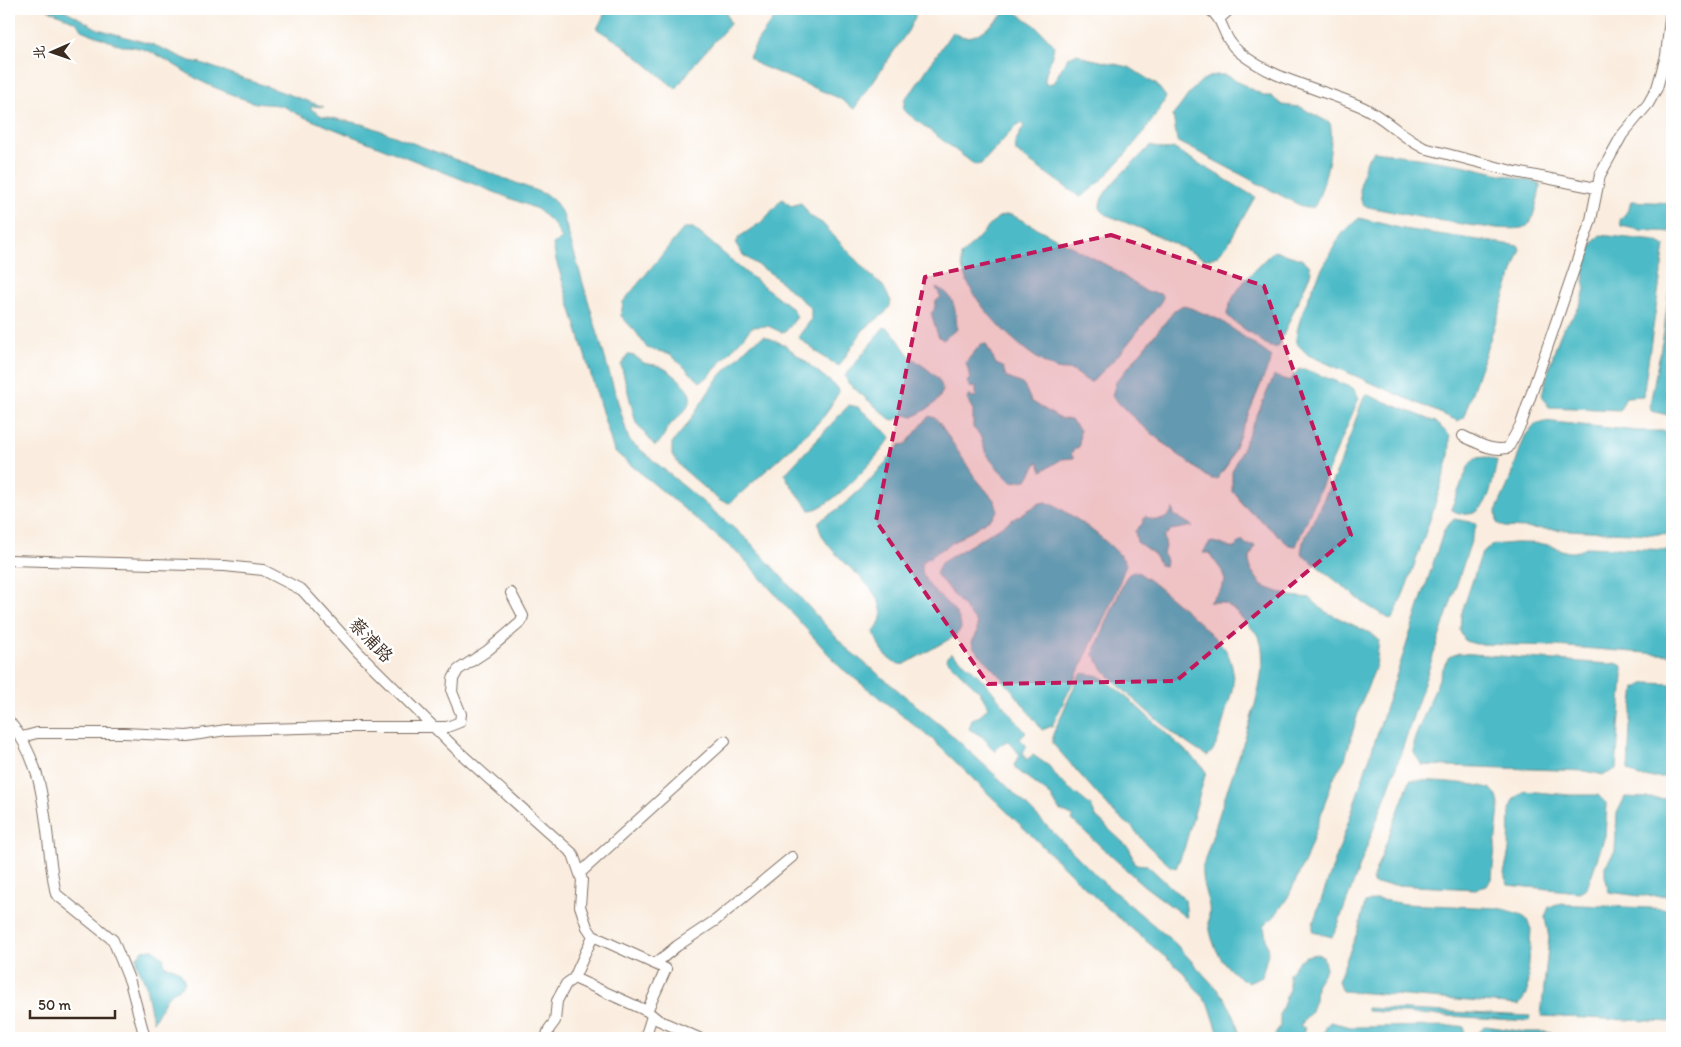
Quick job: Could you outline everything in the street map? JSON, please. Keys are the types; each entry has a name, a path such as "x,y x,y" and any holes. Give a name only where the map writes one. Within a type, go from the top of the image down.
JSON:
{"street":[{"path":"1209,9 1219,19 1225,37 1251,61 1274,74 1302,86 1362,107 1418,145 1516,172 1596,188"},
{"path":"1219,19 1230,9"},
{"path":"1463,436 1494,449 1508,448 1515,437 1529,405 1534,385 1591,220 1596,188 1600,176 1622,135 1648,104 1657,88 1666,56 1671,9"},
{"name":"蔡浦路","path":"9,560 225,566 263,570 302,590 358,652 434,726 573,854 582,880 580,906 587,927 593,936"},
{"path":"22,737 37,733 62,732 124,732 187,736 226,730 434,726 447,728 460,722 461,714 452,692 453,679 458,670 487,651 521,622 523,616 511,593"},
{"path":"9,721 22,737 33,760 42,791 56,894 113,940 130,982 145,1038"},
{"path":"580,873 725,741"},
{"path":"655,964 677,946 716,920 792,857"},
{"path":"546,1038 554,1021 557,1001 566,984 574,978 593,936 666,969 650,1013 645,1038"},
{"path":"574,978 650,1013 681,1032 699,1038"}],"highlighted area":[{"path":"1111,235 1264,286 1351,535 1176,681 988,684 876,521 925,277"}],"water":[{"path":"47,9 63,9 98,29 154,45 190,61 201,63 324,107 311,106 311,109 322,116 366,125 547,195 556,203 563,215 629,440 749,541 845,647 944,728 1005,784 1104,883 1176,944 1224,997 1234,1015 1241,1038 1220,1038 1210,1007 1184,973 1099,901 932,739 840,667 741,556 614,451 556,260 553,244 562,239 554,224 537,209 304,117 283,106 256,103 232,95 199,80 146,50 122,46 81,30 77,23"},
{"path":"607,9 668,9 676,11 681,9 725,9 730,24 695,63 676,89 623,45 597,29"},
{"path":"781,9 915,9 915,17 908,31 854,109 839,98 759,65 749,57 758,40"},
{"path":"1011,9 1036,26 1054,45 1045,84 1053,83 1068,57 1078,54 1086,58 1129,67 1157,85 1166,97 1152,121 1128,152 1102,180 1080,197 1016,152 1015,142 1024,126 1022,123 1017,125 981,164 975,165 903,110 905,98 913,90 952,32 969,37 977,35"},
{"path":"1216,75 1225,75 1265,96 1271,96 1282,105 1300,107 1330,123 1331,141 1328,166 1318,200 1314,207 1305,208 1177,141 1173,115 1197,85"},
{"path":"1150,146 1167,150 1173,148 1255,197 1228,244 1217,256 1205,259 1152,233 1107,215 1102,211 1100,206 1106,191"},
{"path":"1374,151 1462,165 1539,183 1541,186 1532,219 1527,226 1517,229 1498,228 1448,222 1364,206 1361,201 1360,186 1364,169 1370,155"},
{"path":"782,199 791,206 801,203 810,216 822,223 868,273 883,286 891,301 885,313 863,330 839,366 823,357 798,337 811,320 811,308 773,275 743,255 736,244 739,237 763,221"},
{"path":"1631,201 1672,203 1672,232 1640,230 1621,226 1620,220 1629,209"},
{"path":"1004,215 1012,215 1112,268 1145,291 1161,294 1163,298 1160,303 1123,350 1092,382 1073,371 1054,368 1025,350 994,321 970,287 963,271 961,256 997,218"},
{"path":"1359,218 1404,229 1519,246 1520,251 1466,410 1463,418 1458,421 1308,355 1296,343 1300,319 1321,271 1342,234"},
{"path":"684,228 693,228 745,272 792,308 797,317 786,331 781,332 768,326 752,327 709,376 700,382 670,354 647,348 636,332 621,316 623,302"},
{"path":"1600,235 1656,241 1665,246 1643,396 1626,397 1620,410 1549,407 1542,395 1552,359 1562,331 1581,302 1585,289 1584,272 1586,261 1593,243"},
{"path":"1274,251 1301,259 1309,265 1311,272 1278,347 1270,347 1227,315 1233,298 1239,289 1253,271"},
{"path":"1672,262 1672,416 1651,411 1650,404 1664,332"},
{"path":"936,288 942,290 951,298 956,316 957,329 943,340 938,336 931,313 934,310 936,301 941,297"},
{"path":"1183,305 1220,320 1272,357 1228,464 1217,479 1211,479 1168,447 1112,396 1116,382 1175,310"},
{"path":"884,327 892,332 910,356 931,372 941,384 942,391 938,399 913,417 907,415 894,420 890,419 848,383 845,376"},
{"path":"764,336 785,345 838,388 839,392 825,415 813,428 730,503 720,501 682,468 672,455 672,443 687,425 717,379 751,344"},
{"path":"981,344 986,344 996,364 1003,367 1006,377 1024,385 1031,401 1059,418 1071,420 1080,430 1079,447 1074,449 1071,454 1074,458 1062,459 1042,471 1038,461 1027,480 1012,482 1000,471 985,452 980,435 973,428 973,410 967,399 969,395 973,398 976,396 976,386 971,388 967,382 970,378 966,362"},
{"path":"628,355 635,356 644,363 659,366 669,371 685,386 690,397 687,408 670,425 660,442 655,446 636,423 621,365"},
{"path":"1299,369 1304,369 1353,388 1359,398 1296,546 1289,545 1242,504 1237,495 1232,492 1232,472 1274,376 1290,381"},
{"path":"1368,395 1436,422 1450,436 1446,467 1432,513 1404,593 1391,620 1365,604 1301,553 1303,542 1339,467 1364,396"},
{"path":"849,405 858,407 891,437 877,456 842,491 819,508 810,510 787,480 785,474"},
{"path":"929,416 939,422 974,476 994,500 998,510 993,517 922,562 923,572 927,581 933,590 955,612 961,629 955,636 905,664 899,664 889,659 885,654 874,631 881,617 879,602 858,575 831,548 822,534 819,521 842,506 863,487 900,445 906,444"},
{"path":"1544,421 1637,431 1672,431 1672,535 1504,527 1497,523 1496,511 1507,487 1525,436 1535,424"},
{"path":"1487,457 1497,461 1489,495 1485,503 1474,513 1458,513 1451,509 1469,465 1475,458"},
{"path":"1045,502 1064,511 1090,528 1113,548 1126,564 1115,595 1052,726 1042,730 1012,690 973,647 972,642 977,633 977,623 936,574 941,563 1040,503"},
{"path":"1173,509 1174,515 1193,526 1171,530 1164,537 1166,547 1163,553 1166,561 1165,566 1160,565 1154,554 1137,542 1135,531 1142,524 1145,516 1153,520 1161,520 1168,516"},
{"path":"1454,519 1477,523 1395,771 1336,930 1332,937 1313,932 1313,923 1342,841 1444,530"},
{"path":"1242,540 1247,545 1255,545 1249,560 1251,570 1262,586 1290,596 1310,598 1324,611 1372,634 1379,640 1376,666 1360,706 1345,759 1333,779 1306,859 1288,897 1275,916 1264,925 1268,953 1262,976 1248,982 1240,978 1227,966 1221,959 1213,942 1209,922 1209,906 1202,873 1225,795 1255,705 1262,668 1262,653 1257,634 1227,605 1209,602 1220,591 1225,581 1222,571 1209,553 1203,553 1209,543 1213,542 1234,548"},
{"path":"1514,543 1543,544 1569,552 1586,547 1672,550 1672,655 1555,646 1476,644 1465,641 1460,630 1461,615 1481,555 1492,545"},
{"path":"1136,571 1168,595 1219,642 1225,649 1232,665 1233,680 1231,694 1218,741 1207,756 1182,740 1141,706 1106,673 1093,654 1125,579 1129,574"},
{"path":"951,653 982,679 1026,733 1020,739 1027,746 1023,752 1026,760 1033,755 1049,766 1060,781 1091,806 1096,817 1130,849 1134,864 1147,865 1185,900 1187,918 1143,885 1072,820 1074,817 1059,810 1051,796 1016,769 1014,765 1020,755 1008,740 998,747 995,752 983,737 969,729 972,719 980,716 988,707 980,692 948,661 946,658"},
{"path":"1459,653 1616,663 1622,666 1623,675 1616,769 1604,775 1585,771 1422,765 1414,753 1414,740 1445,664 1449,657"},
{"path":"1083,673 1100,676 1123,694 1201,765 1206,772 1184,849 1176,868 1170,866 1145,843 1132,827 1115,814 1053,744 1053,734 1079,676"},
{"path":"1647,683 1672,684 1672,777 1639,777 1628,770 1630,727 1635,688"},
{"path":"1410,780 1478,785 1492,790 1495,794 1499,807 1492,877 1487,886 1476,889 1374,884 1372,880"},
{"path":"1525,791 1569,795 1598,795 1607,804 1605,836 1587,888 1579,892 1508,885 1504,874 1509,850 1510,810 1515,798"},
{"path":"1625,797 1672,799 1672,895 1639,896 1609,892 1605,876 1605,866 1615,851 1617,813"},
{"path":"1377,899 1405,904 1499,908 1520,914 1527,920 1531,929 1527,994 1519,1005 1342,991 1338,981 1358,930 1365,903"},
{"path":"1557,904 1672,909 1672,1022 1541,1016 1549,938 1545,917 1549,907"},
{"path":"153,949 163,957 165,966 180,972 185,983 167,997 153,1022 145,982 137,965 137,957 143,950"},
{"path":"1317,954 1323,956 1326,969 1316,985 1315,1000 1310,1013 1300,1026 1305,1028 1300,1038 1278,1038 1275,1035 1280,1026 1280,1014 1289,989 1289,974 1299,961 1306,956"},
{"path":"1367,1008 1530,1016 1529,1021 1367,1011"},
{"path":"1330,1022 1351,1027 1460,1026 1464,1027 1464,1038 1322,1038"},
{"path":"1486,1026 1525,1032 1547,1032 1567,1038 1477,1038 1479,1032"}]}
